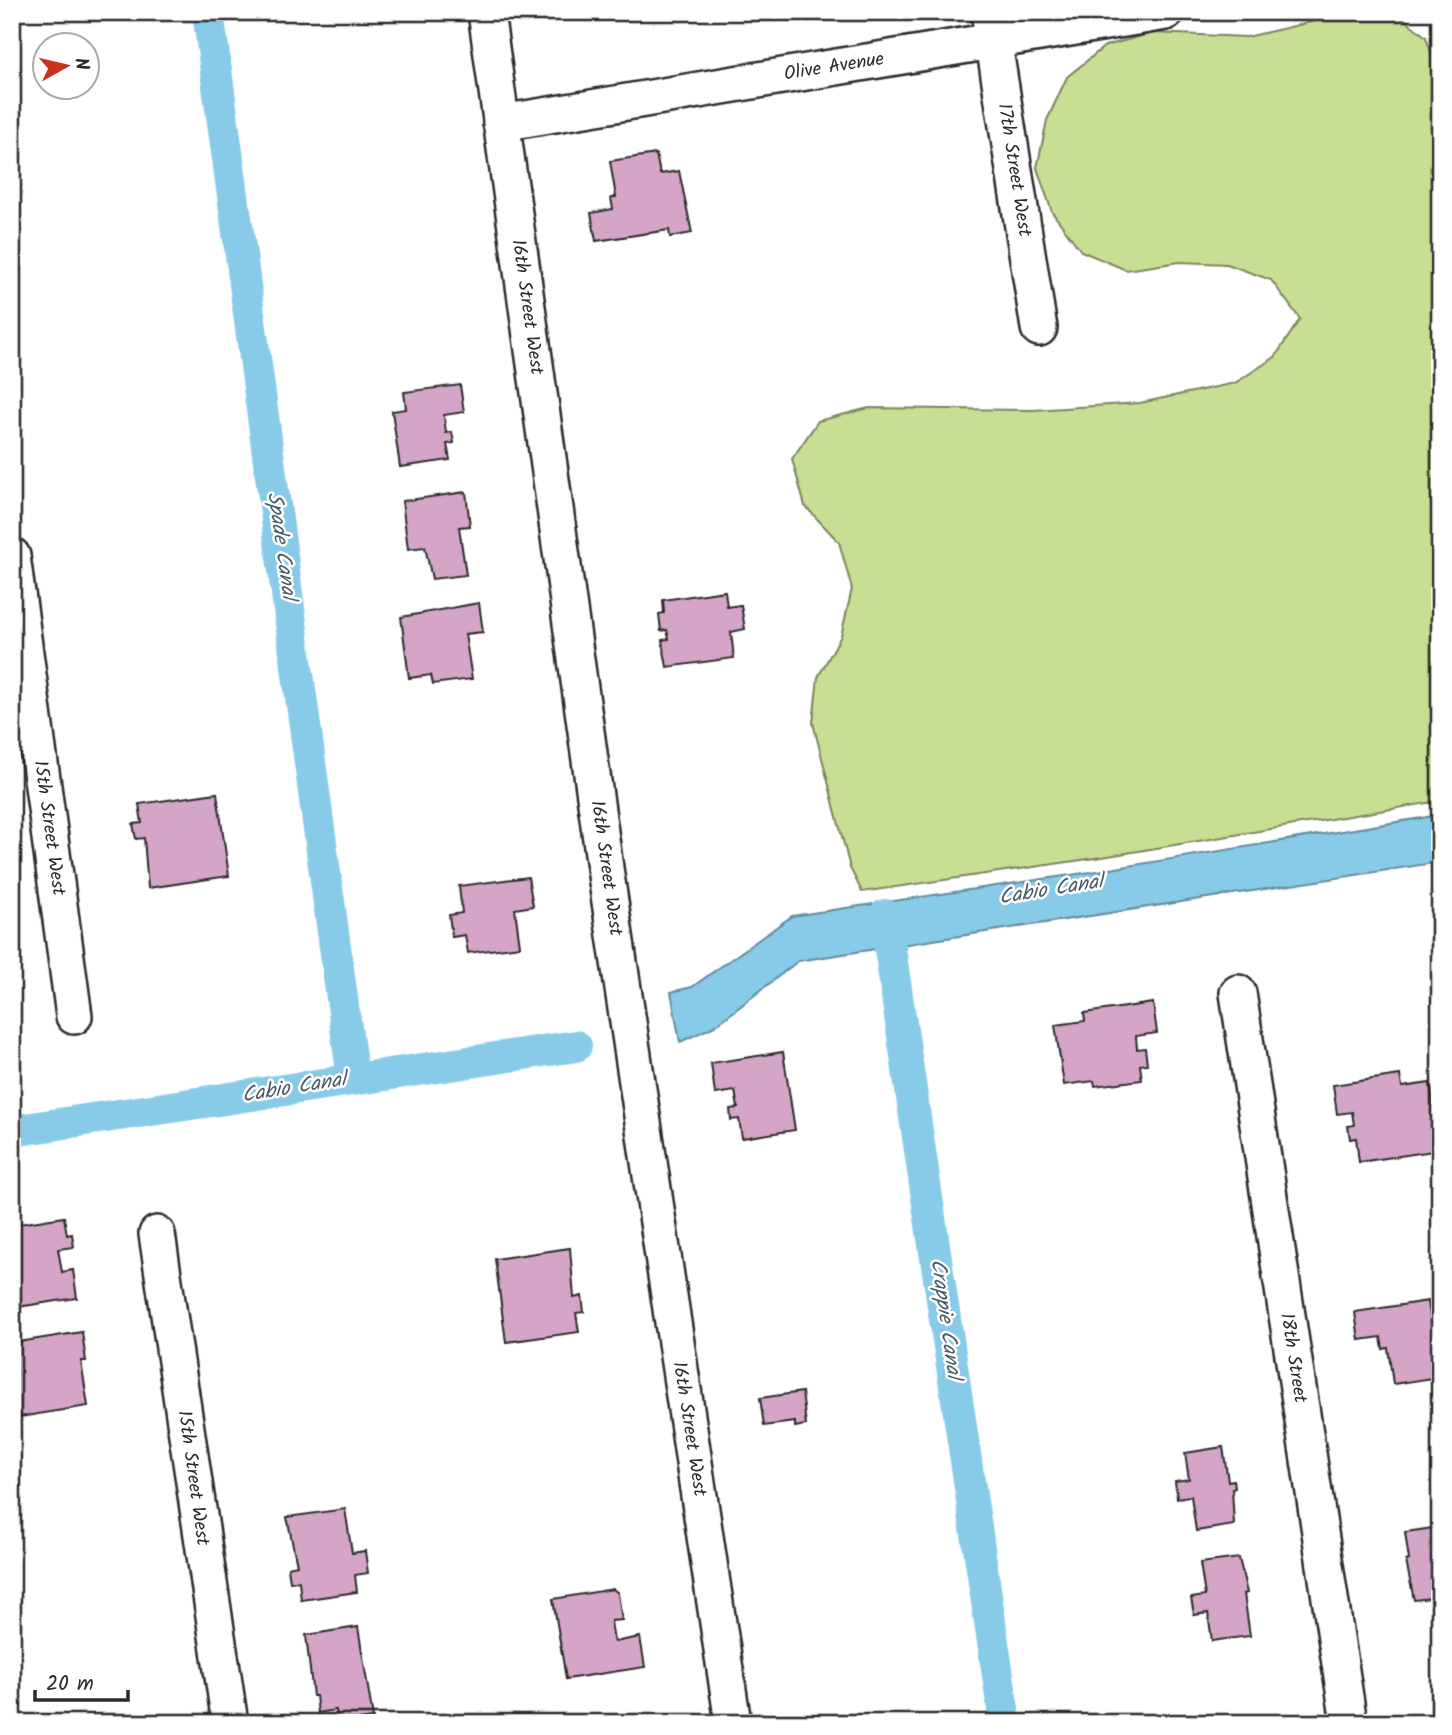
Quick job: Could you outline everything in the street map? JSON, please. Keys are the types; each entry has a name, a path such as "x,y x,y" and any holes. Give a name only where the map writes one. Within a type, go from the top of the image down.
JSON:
{"street":[{"name":"16th Street West","path":"486,12 606,875 733,1723"},
{"name":"Olive Avenue","path":"502,123 991,27 1166,12"},
{"name":"17th Street West","path":"991,27 1039,328"},
{"name":"15th Street West","path":"12,556 74,1016"},
{"name":"18th Street","path":"1238,993 1349,1723"},
{"name":"15th Street West","path":"157,1234 230,1723"}],"green space":[{"path":"1354,12 1396,12 1426,37 1440,79 1440,801 1102,857 862,892 850,868 813,723 818,677 841,636 852,589 839,542 805,506 792,459 818,421 869,408 1033,410 1140,403 1235,383 1275,357 1300,319 1271,280 1227,264 1180,262 1126,270 1081,251 1052,212 1037,168 1047,120 1067,77 1105,46 1153,33 1247,37"}],"water":[{"path":"1440,815 1440,862 798,961 715,1026 680,1042 671,992 692,987 792,916 1104,870"}],"building":[{"path":"656,154 660,174 679,171 692,233 670,237 669,230 596,241 591,213 613,209 611,198 616,197 610,161"},
{"path":"460,385 464,412 444,415 446,433 452,432 454,443 447,444 450,460 400,467 392,411 406,409 404,392"},
{"path":"466,492 470,526 459,527 466,575 432,579 425,547 408,549 402,501"},
{"path":"725,591 727,607 741,605 745,629 731,632 734,658 667,667 662,640 669,639 667,630 661,631 659,614 664,613 663,600"},
{"path":"479,603 483,632 465,634 472,679 433,684 431,675 409,678 401,617"},
{"path":"217,793 229,876 148,888 144,838 136,839 133,824 142,823 139,804"},
{"path":"528,877 533,906 515,909 520,946 468,953 465,935 452,937 449,915 462,913 459,886"},
{"path":"1153,1003 1157,1033 1136,1036 1137,1049 1145,1048 1147,1064 1140,1065 1142,1080 1095,1086 1094,1081 1064,1085 1055,1025 1085,1021 1084,1013"},
{"path":"783,1052 795,1130 742,1138 739,1119 731,1120 730,1109 738,1108 735,1091 715,1094 711,1063"},
{"path":"1400,1075 1402,1087 1430,1083 1440,1150 1359,1162 1356,1138 1350,1139 1348,1126 1354,1125 1352,1112 1337,1114 1333,1085"},
{"path":"64,1217 67,1235 72,1234 74,1247 58,1249 62,1272 73,1270 77,1298 17,1307 12,1273 12,1225"},
{"path":"570,1248 574,1298 582,1296 584,1312 576,1313 579,1332 506,1342 495,1259"},
{"path":"1428,1301 1433,1334 1440,1333 1440,1356 1436,1356 1439,1377 1393,1384 1388,1348 1383,1349 1381,1337 1359,1340 1355,1312"},
{"path":"82,1332 86,1361 81,1361 88,1406 13,1418 12,1343"},
{"path":"802,1392 806,1425 795,1427 795,1422 764,1426 760,1398"},
{"path":"1223,1447 1228,1481 1234,1480 1234,1525 1196,1531 1191,1496 1177,1498 1175,1481 1189,1479 1185,1453"},
{"path":"345,1509 352,1553 365,1551 368,1573 355,1575 357,1592 301,1600 299,1581 290,1582 288,1567 297,1565 287,1517"},
{"path":"1440,1527 1440,1597 1414,1600 1406,1561 1409,1560 1405,1532"},
{"path":"1239,1558 1247,1593 1244,1594 1250,1636 1212,1641 1208,1613 1194,1615 1191,1598 1205,1596 1200,1563"},
{"path":"613,1589 618,1593 622,1620 611,1621 614,1642 640,1637 645,1667 566,1679 553,1599"},
{"path":"358,1627 373,1718 338,1723 336,1710 318,1713 316,1696 313,1696 306,1635"}],"waterway":[{"name":"Spade Canal","path":"208,12 353,1079"},
{"name":"Crappie Canal","path":"885,915 1005,1723"},
{"name":"Cabio Canal","path":"12,1131 576,1046"}]}
